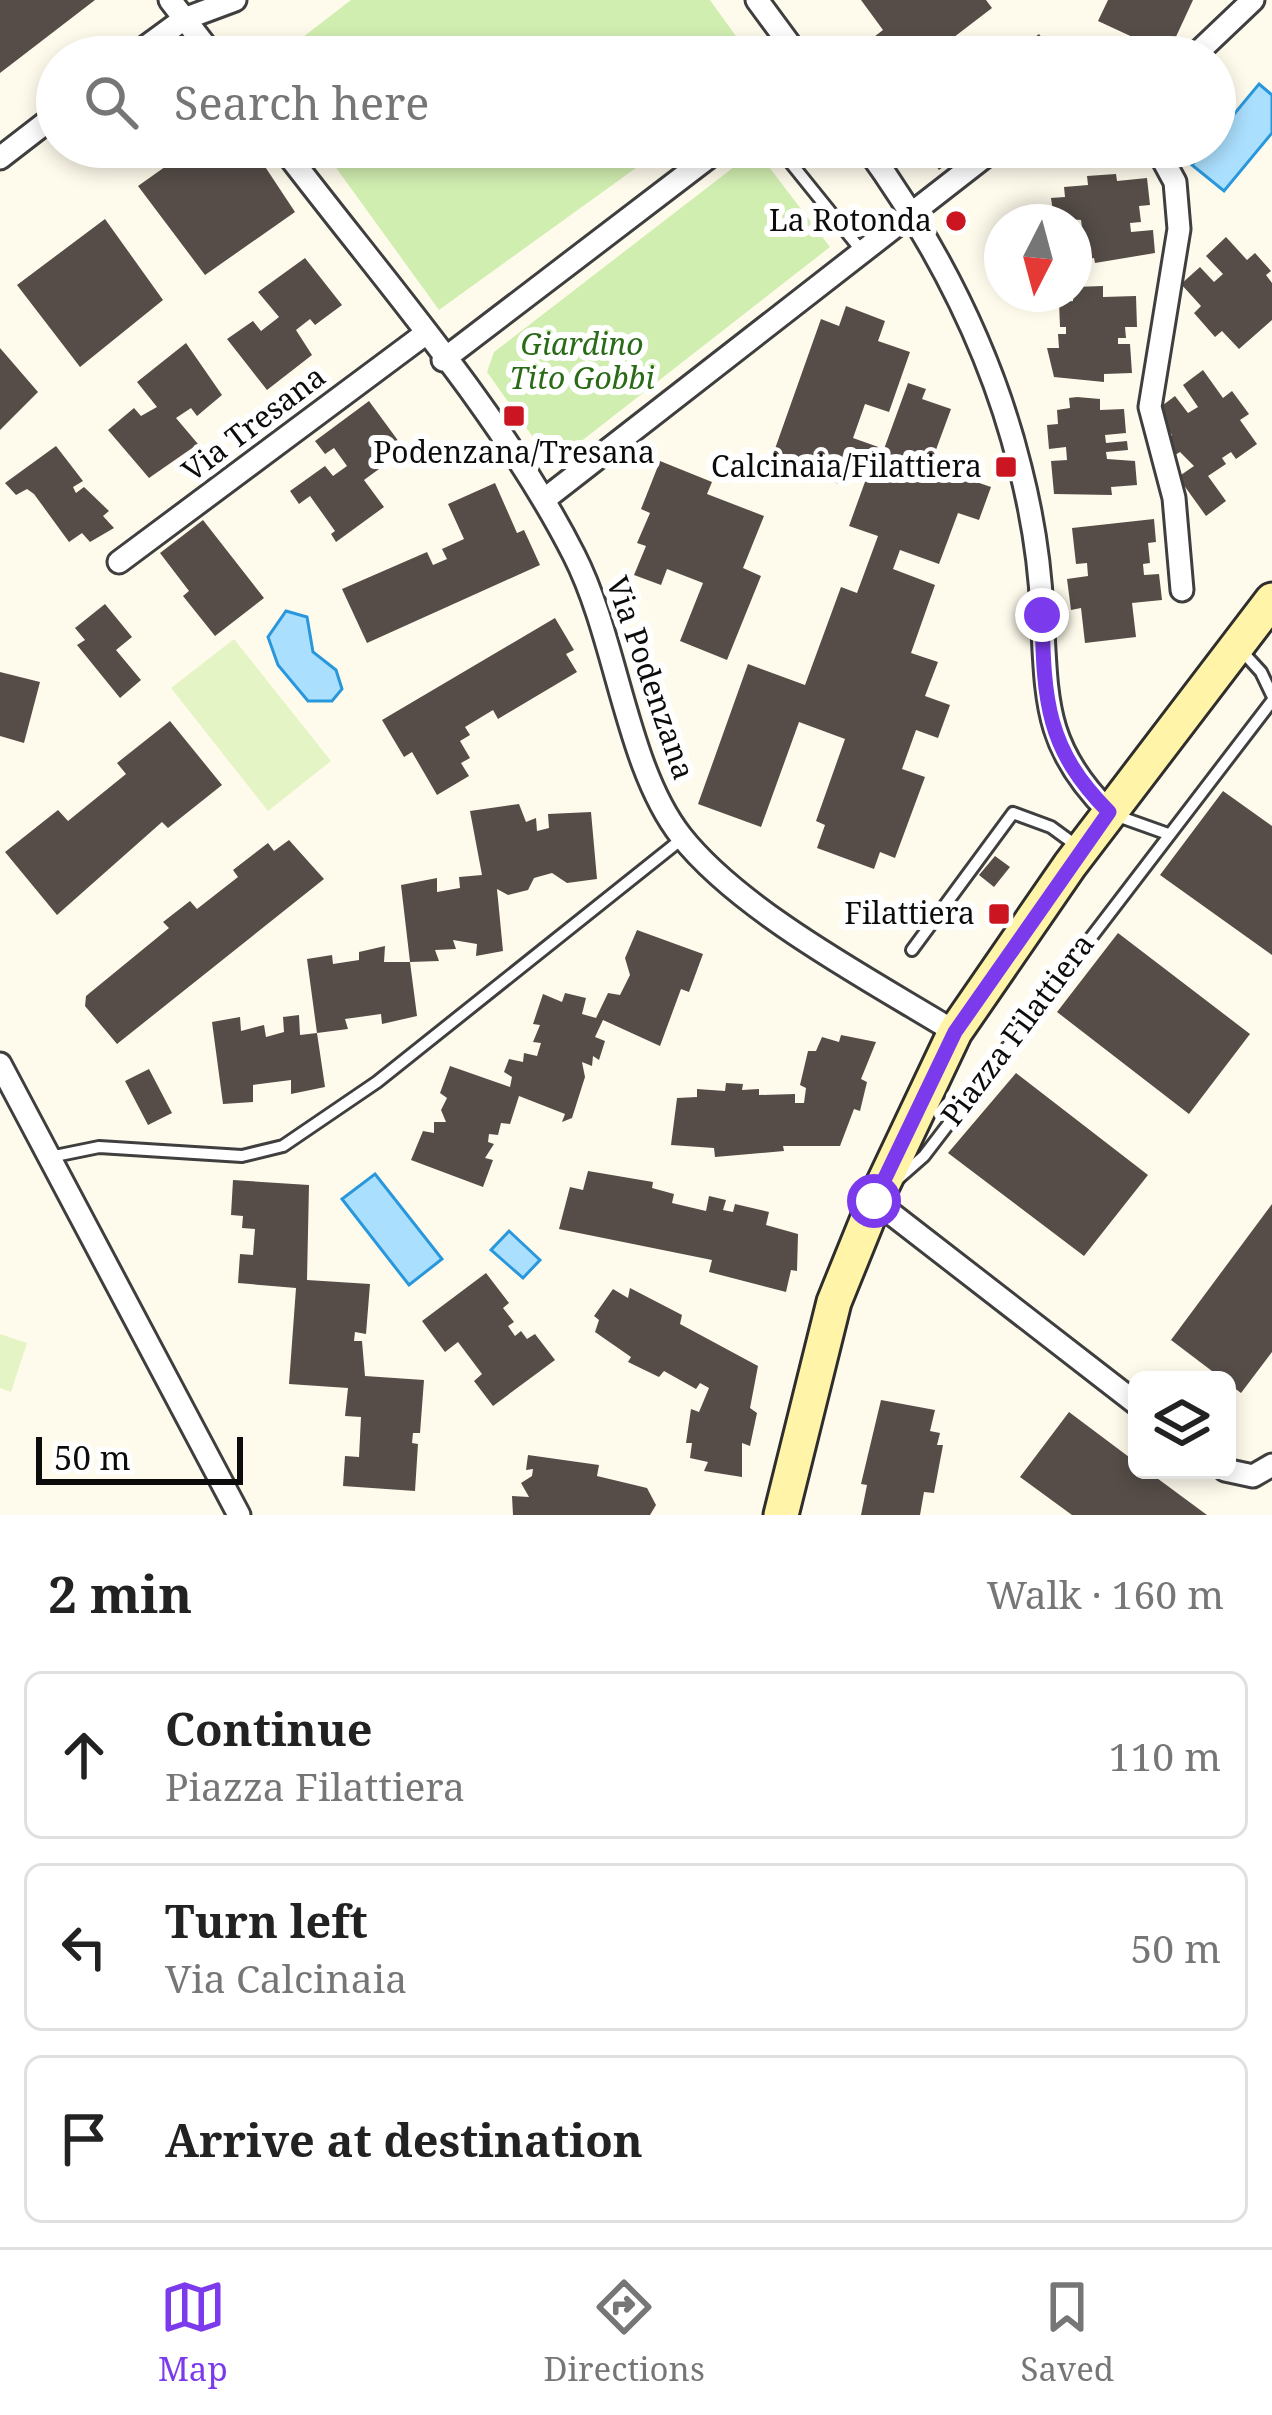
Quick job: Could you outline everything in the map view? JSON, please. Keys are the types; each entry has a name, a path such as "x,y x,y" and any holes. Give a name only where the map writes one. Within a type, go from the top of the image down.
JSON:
{"street":[{"path":"170,0 188,10"},
{"path":"157,36 188,10 235,0"},
{"path":"757,0 784,36"},
{"path":"1215,36 1253,0"},
{"path":"0,158 36,131"},
{"name":"Via Podenzana","path":"298,168 544,500 584,576 652,786 682,838 780,920 955,1032"},
{"path":"443,360 694,168"},
{"path":"881,168 912,210 971,324 1016,450 1038,560 1052,726 1071,769 1109,812"},
{"path":"544,500 969,168"},
{"path":"1167,168 1174,182 1179,229 1150,407 1174,498 1182,590"},
{"name":"Via Tresana","path":"119,562 425,334"},
{"name":"Piazza Filattiera","path":"874,1201 955,1032 1081,850 1272,600"},
{"path":"0,1064 239,1515"},
{"path":"781,1515 818,1354 874,1201 1128,1397"},
{"path":"1236,1472 1253,1476 1272,1465"}],"lane":[{"path":"795,168 862,250"},
{"path":"1237,646 1262,672 1272,698"},
{"name":"Piazza Filattiera","path":"874,1201 924,1156 1272,698"},
{"path":"1109,812 1168,834"},
{"path":"912,950 1013,813 1051,827 1081,850"},
{"path":"50,1158 98,1147 242,1156 283,1146 377,1082 682,838"}],"green space":[{"path":"351,0 710,0 736,36 304,36"},
{"path":"336,168 636,168 439,310"},
{"name":"Giardino Tito Gobbi","path":"733,168 770,168 830,247 552,464 487,372 494,352"},
{"path":"234,639 331,761 268,811 171,688"},
{"path":"0,1334 27,1343 11,1392 0,1388"}],"water":[{"path":"1259,84 1272,95 1272,133 1224,191 1196,168 1236,168 1236,112"},
{"path":"286,611 307,617 313,652 336,670 342,689 332,701 308,701 278,665 268,637"},
{"path":"375,1174 442,1259 409,1285 342,1199"},
{"path":"509,1231 540,1260 523,1278 491,1250"}],"building":[{"path":"0,0 95,0 48,36 36,36 36,45 0,73"},
{"path":"861,0 986,0 992,8 955,36 875,36 883,30"},
{"path":"1108,0 1193,0 1176,36 1130,36 1098,21"},
{"path":"163,168 266,168 295,212 205,275 138,186"},
{"path":"1116,174 1117,181 1147,178 1150,205 1139,206 1141,222 1130,223 1131,232 1153,230 1155,253 1095,263 1092,204 1052,204 1051,198 1065,197 1064,187 1088,185 1087,176"},
{"path":"105,219 163,300 80,367 17,285"},
{"path":"1226,237 1247,260 1255,253 1271,271 1266,275 1272,283 1272,320 1239,349 1222,331 1215,337 1194,313 1201,306 1181,284 1200,267 1214,282 1223,274 1206,256"},
{"path":"305,258 342,305 315,325 310,319 296,330 312,355 267,390 227,339 253,321 261,331 279,317 258,292"},
{"path":"1092,286 1103,286 1103,297 1136,296 1137,327 1125,327 1126,338 1118,338 1118,344 1130,344 1132,373 1104,374 1104,382 1054,377 1047,348 1059,348 1058,334 1066,334 1066,327 1060,327 1059,312 1092,312"},
{"path":"846,306 885,321 878,341 910,352 889,412 865,404 853,438 884,449 908,383 926,389 922,399 951,409 930,466 991,487 979,520 958,513 939,564 900,550 893,569 935,585 911,653 938,662 925,696 950,705 938,738 916,730 902,769 925,777 895,858 880,852 874,869 817,848 825,825 816,821 845,739 799,722 761,827 698,804 748,664 805,685 841,587 857,593 878,536 849,526 870,468 847,460 839,484 771,460 821,319 839,326"},
{"path":"186,343 222,395 197,416 191,408 176,418 198,444 149,478 108,430 134,408 141,416 157,407 137,382"},
{"path":"0,348 38,392 0,430"},
{"path":"1203,370 1223,398 1232,391 1249,414 1240,420 1257,444 1236,459 1231,452 1222,458 1226,464 1208,476 1226,501 1206,516 1178,477 1194,466 1180,452 1175,455 1164,441 1172,435 1155,411 1175,396 1188,413 1198,407 1183,385"},
{"path":"1069,398 1100,399 1100,410 1124,409 1126,433 1105,435 1106,443 1127,441 1128,450 1106,452 1107,459 1135,461 1137,485 1111,487 1112,495 1054,494 1051,461 1067,460 1066,447 1049,449 1047,425 1058,424 1057,410 1070,408"},
{"path":"369,401 405,450 364,480 384,507 336,542 331,534 335,531 310,496 299,504 290,491 325,466 333,476 347,466 334,448 325,454 315,441"},
{"path":"56,446 83,481 73,487 76,493 84,487 109,511 103,516 114,528 90,542 82,533 69,542 34,494 27,489 16,495 5,483"},
{"path":"660,461 712,482 707,494 764,516 743,568 761,576 727,660 680,641 703,583 667,569 661,585 634,575 646,546 637,543 650,513 641,509"},
{"path":"495,483 517,533 524,530 540,565 367,643 342,589 427,552 433,565 447,559 442,549 464,539 448,504"},
{"path":"1154,519 1156,542 1148,543 1150,563 1143,564 1144,575 1159,574 1162,600 1132,603 1136,637 1085,643 1081,608 1071,610 1067,579 1088,576 1087,563 1076,564 1072,528"},
{"path":"203,520 264,598 215,636 183,596 189,591 160,553"},
{"path":"105,604 132,637 116,650 141,680 120,698 77,645 85,640 75,628"},
{"path":"555,618 574,650 566,654 577,672 498,719 493,710 465,727 470,735 460,741 470,758 461,763 469,776 437,795 412,752 404,757 382,720"},
{"path":"0,672 40,682 24,743 0,736"},
{"path":"170,721 222,785 168,828 162,822 57,915 5,852 58,810 68,821 126,774 117,763"},
{"path":"1223,791 1272,826 1272,955 1160,875"},
{"path":"519,804 526,822 536,818 537,831 549,828 548,814 591,812 597,879 567,883 552,873 534,878 528,890 508,895 497,889 503,951 476,956 477,944 453,940 456,949 435,950 439,961 410,962 401,885 437,878 437,892 460,888 459,877 482,875 470,811"},
{"path":"289,840 324,879 117,1044 85,1006 86,996 169,928 163,922 190,901 197,909 238,877 233,870 268,843 274,851"},
{"path":"995,856 1010,867 994,887 979,875"},
{"path":"637,930 703,954 689,992 681,989 660,1046 603,1020 595,1037 605,1041 599,1060 593,1056 592,1066 582,1062 585,1077 572,1118 562,1122 565,1114 519,1096 510,1124 501,1123 498,1135 489,1134 488,1142 494,1144 485,1158 493,1160 483,1187 411,1160 423,1131 434,1133 434,1122 446,1122 441,1110 447,1098 440,1093 450,1066 510,1087 512,1077 504,1072 509,1059 523,1062 524,1053 537,1056 541,1043 533,1042 540,1025 533,1024 543,994 562,1002 565,993 586,998 582,1014 596,1018 608,993 620,995 630,975 625,958"},
{"path":"1118,933 1250,1034 1189,1114 1057,1012"},
{"path":"385,946 384,962 410,962 417,1016 382,1024 381,1014 345,1019 348,1029 317,1033 307,959 332,955 333,964 359,960 359,952"},
{"path":"299,1015 300,1035 317,1033 325,1087 291,1094 291,1080 253,1085 253,1102 223,1104 212,1022 240,1017 241,1031 264,1025 266,1037 284,1032 283,1017"},
{"path":"841,1035 876,1042 861,1079 867,1082 860,1111 854,1109 840,1146 783,1146 784,1151 715,1157 714,1148 671,1145 677,1098 697,1097 697,1089 725,1091 726,1083 743,1084 742,1090 759,1089 759,1095 795,1094 795,1103 804,1103 806,1088 800,1085 808,1051 816,1051 822,1037 839,1042"},
{"path":"149,1069 172,1113 148,1125 125,1081"},
{"path":"1016,1073 1148,1175 1084,1256 948,1153"},
{"path":"588,1171 653,1182 652,1188 674,1194 672,1203 706,1211 709,1196 726,1200 723,1210 733,1212 735,1204 769,1212 766,1225 798,1234 797,1271 791,1270 786,1292 709,1272 712,1260 559,1229 570,1187 583,1190"},
{"path":"233,1180 309,1185 307,1280 370,1284 366,1334 355,1332 354,1341 362,1341 365,1376 424,1380 420,1433 413,1433 412,1443 418,1444 415,1491 343,1486 345,1456 359,1457 361,1417 345,1416 348,1388 289,1384 296,1288 238,1283 240,1254 253,1255 255,1229 242,1228 243,1216 231,1215"},
{"path":"1272,1204 1272,1352 1241,1393 1236,1389 1236,1371 1212,1371 1171,1340"},
{"path":"486,1273 509,1303 503,1308 514,1322 508,1326 515,1336 521,1331 527,1339 535,1334 555,1360 493,1406 474,1381 482,1374 458,1342 445,1352 422,1321"},
{"path":"630,1288 682,1315 680,1324 758,1366 750,1408 757,1413 750,1446 742,1443 742,1477 704,1471 708,1462 690,1458 692,1443 686,1443 691,1409 699,1412 709,1388 700,1383 696,1389 664,1371 659,1377 628,1362 631,1357 595,1332 599,1320 594,1316 613,1289 628,1298"},
{"path":"881,1400 935,1410 930,1431 940,1433 937,1445 943,1445 934,1493 924,1492 920,1515 861,1515 867,1485 861,1484"},
{"path":"1069,1412 1128,1456 1128,1479 1158,1479 1207,1515 1072,1515 1020,1477"},
{"path":"528,1455 599,1465 597,1476 647,1488 656,1505 650,1515 513,1515 512,1496 529,1497 521,1483 532,1476 533,1469 526,1470"}],"place":[{"name":"La Rotonda","path":"956,221"},
{"name":"Podenzana/Tresana","path":"514,416"},
{"name":"Calcinaia/Filattiera","path":"1006,467"},
{"name":"Filattiera","path":"999,914"}],"route":[{"path":"874,1201 955,1032 1109,812 1080,782 1056,740 1045,694 1042,615"}]}
